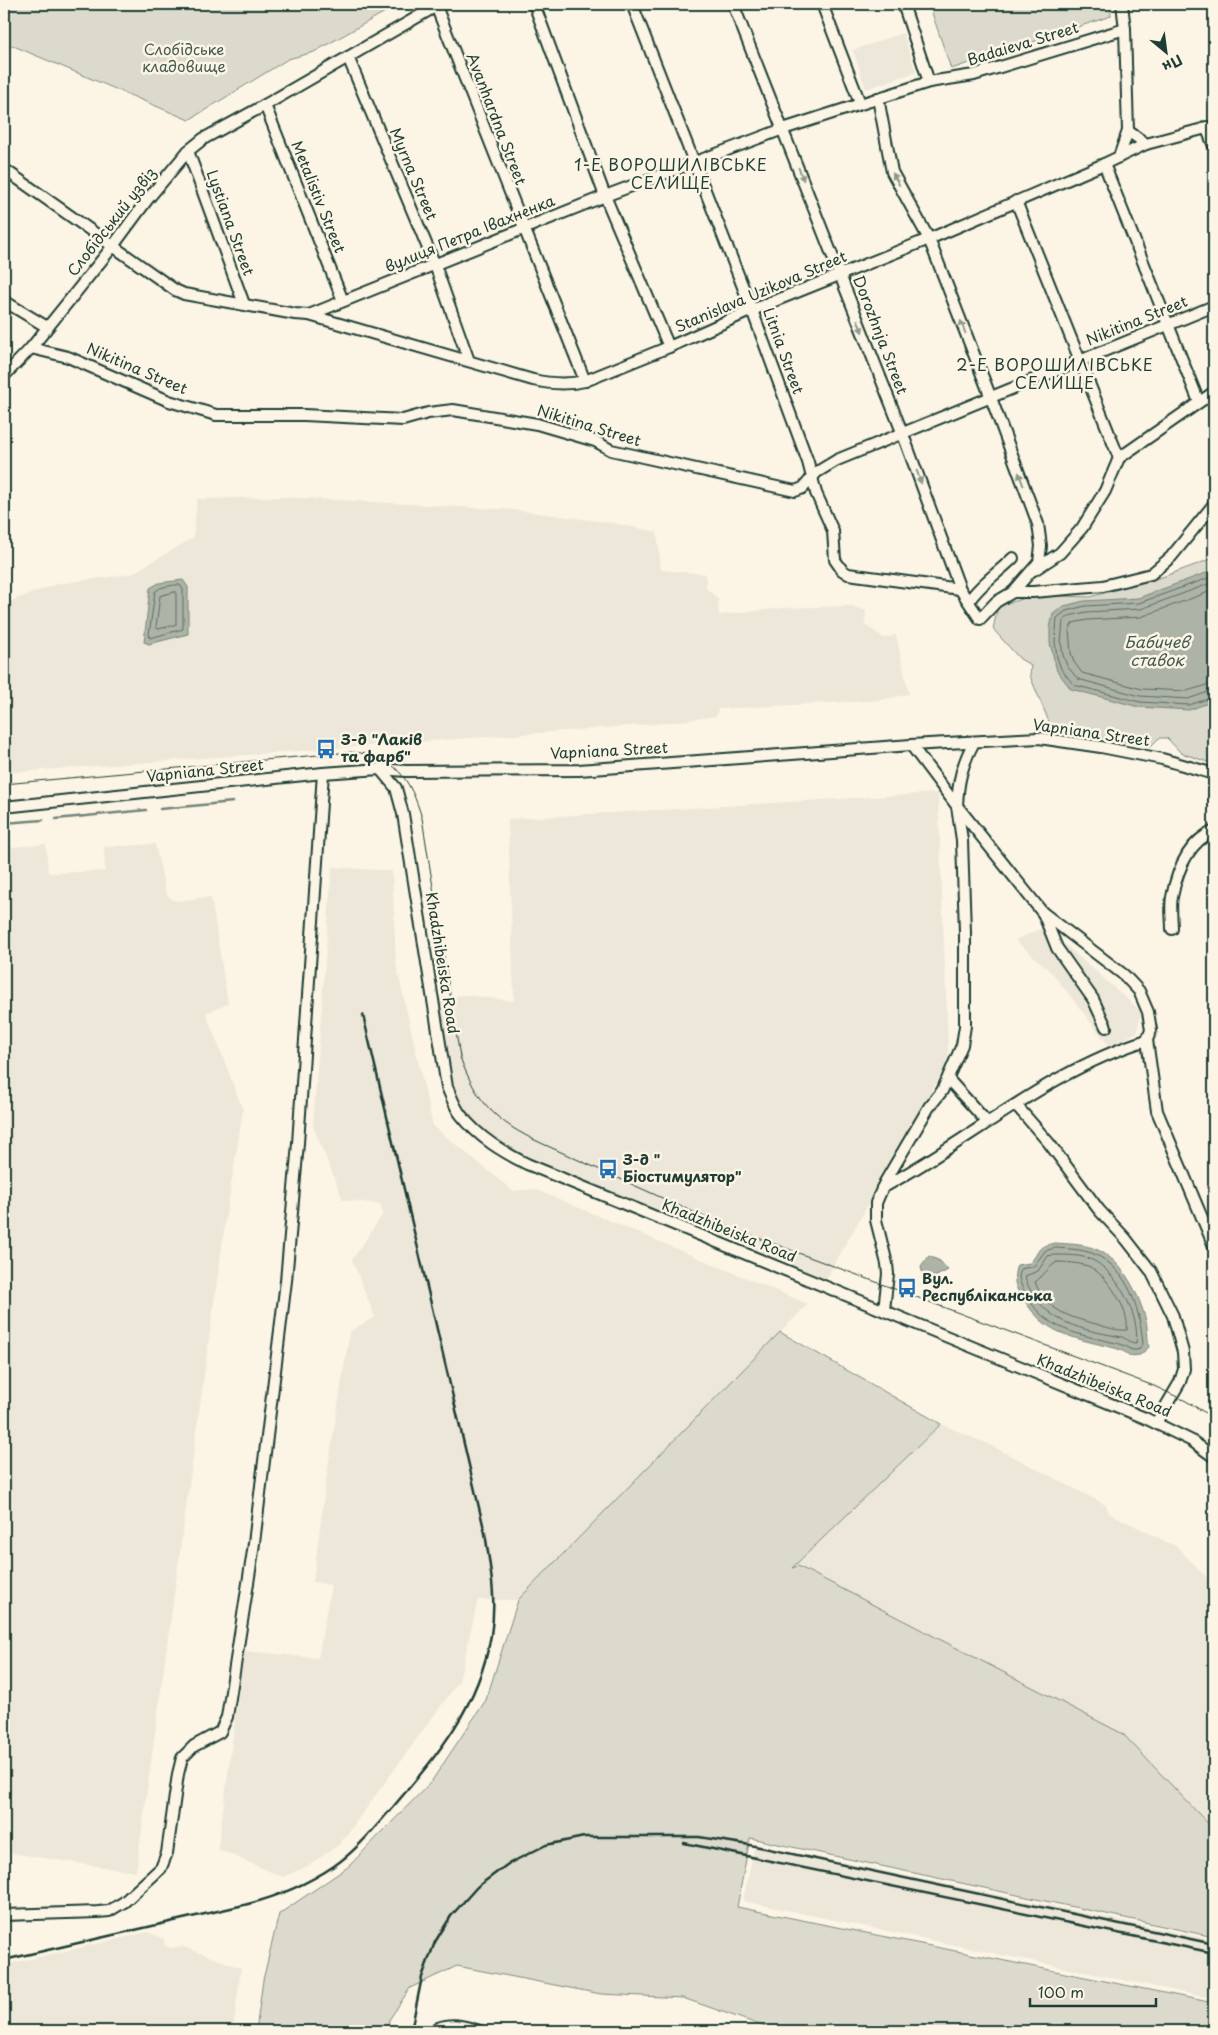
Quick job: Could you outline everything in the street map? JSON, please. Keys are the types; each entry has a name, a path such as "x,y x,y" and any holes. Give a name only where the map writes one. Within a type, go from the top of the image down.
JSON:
{"street":[{"path":"534,4 605,196 669,348"},
{"name":"Litnia Street","path":"632,4 752,310 808,462 816,493 833,531 835,560 842,570 848,574 960,589"},
{"name":"Dorozhnja Street","path":"733,4 902,432 960,589 980,619 996,602 1013,592"},
{"path":"822,4 860,103"},
{"path":"903,4 929,82"},
{"path":"1119,157 1128,131 1125,28 1122,4"},
{"name":"Слобідський узвіз","path":"47,327 188,151 203,139 438,5"},
{"name":"Avanhardna Street","path":"438,5 523,229 585,381"},
{"name":"Badaieva Street","path":"929,82 974,75 1125,28"},
{"name":"Myrna Street","path":"348,57 435,265 469,361"},
{"name":"вулиця Петра Івахненка","path":"4,169 175,290 198,296 309,315 694,162 783,129 929,82"},
{"path":"878,98 892,172 929,238 1038,524 1041,546 1039,562 1013,592"},
{"name":"Metalistiv Street","path":"265,105 343,301"},
{"path":"1210,127 1214,146"},
{"name":"Stanislava Uzikova Street","path":"309,315 546,383 561,384 585,381 669,348 752,310 929,238 1104,164 1146,144 1210,127"},
{"path":"1128,131 1146,144"},
{"name":"Lystiana Street","path":"188,151 244,304"},
{"path":"1104,164 1199,402"},
{"path":"1016,201 1119,458"},
{"path":"4,301 47,327 31,348 4,376"},
{"name":"Nikitina Street","path":"31,348 68,357 169,402 216,415 304,415 403,420 428,413 453,410 537,424 595,441 611,450 788,491 799,490 823,468 837,460 1214,306"},
{"path":"1031,572 1060,553 1082,528 1104,491 1119,458 1214,392"},
{"path":"1013,592 1103,586 1150,574 1171,557 1214,504"},
{"path":"969,601 976,590 998,573 1013,558"},
{"name":"Vapniana Street","path":"4,808 323,773 380,769 406,771 579,770 911,745 1039,738 1162,758 1214,774"},
{"path":"884,1310 888,1269 875,1211 876,1203 882,1188 948,1078 962,1045 965,1026 966,932 962,840 957,806 958,780 965,758 974,742"},
{"path":"911,745 1042,912 1124,975 1139,991 1148,1012 1151,1030 1147,1040 1157,1110 1214,1246"},
{"name":"Khadzhibeiska Road","path":"380,769 396,788 403,814 447,1087 460,1115 499,1150 527,1164 1156,1423 1192,1441 1214,1457"},
{"path":"4,1915 84,1914 109,1911 124,1902 156,1874 164,1861 182,1758 194,1746 220,1732 227,1717 254,1551 286,1281 299,1134 323,773"},
{"path":"1172,929 1172,899 1183,861 1202,836 1214,831"},
{"path":"1042,912 1058,948 1093,999 1106,1027"},
{"path":"882,1188 987,1122 1095,1060 1147,1040"},
{"path":"948,1078 987,1122"},
{"path":"1016,1106 1048,1143 1099,1210 1126,1239 1151,1271 1173,1316 1183,1352 1184,1369 1180,1382 1156,1423"},
{"path":"432,2031 452,2024 480,2031"}],"shaded area":[{"path":"903,33 916,72 866,89 853,50"},
{"path":"282,497 516,510 612,523 657,532 661,570 706,574 706,588 718,599 719,615 782,608 852,606 866,611 865,625 884,638 896,635 909,694 881,700 718,709 717,716 657,724 4,773 4,600 5,603 57,584 131,574 193,538 197,499"},
{"path":"938,793 949,1067 944,1069 824,1283 529,1164 501,1148 463,1109 453,1084 436,999 465,995 514,1001 508,819"},
{"path":"46,844 48,873 105,871 104,847 155,844 166,893 171,899 177,901 211,897 228,1004 206,1013 243,1110 225,1223 136,1872 4,1852 4,848"},
{"path":"332,867 392,871 396,964 433,1126 513,1191 534,1189 808,1304 518,1600 478,1600 459,1681 340,1844 308,1866 283,1877 218,1849 244,1651 318,1658 331,1585 313,1582 327,1473 350,1331 375,1317 352,1260 383,1214 380,1204 343,1200 313,1126"},
{"path":"1045,927 1141,1011 1137,1032 1110,1047 1052,973 1015,940"},
{"path":"941,1424 988,1444 1106,1505 1109,1513 1177,1547 1214,1585 1214,1830 1188,1803 791,1568"},
{"path":"755,1844 1214,1940 1214,1999 743,1901"},
{"path":"148,1932 164,1939 164,1945 171,1948 184,1947 241,1968 233,2031 4,2031 4,1965"}],"green space":[{"name":"Слобідське кладовище","path":"4,4 399,4 314,52 288,59 189,120 4,42"},
{"path":"929,4 1110,4 1111,16 951,69"},
{"path":"1214,558 1214,764 1181,753 1167,738 1159,738 1151,746 1052,729 1030,676 1031,665 1020,659 993,629 998,606 1036,595 1090,597 1162,577"},
{"path":"780,1332 941,1424 792,1568 798,1566 1123,1734 1214,1830 1214,1937 750,1838 737,1907 1214,2003 1214,2031 777,2031 683,1998 601,1994 457,1966 410,1988 389,2020 388,2031 256,2031 263,1980 279,1914 348,1867 431,1782 486,1700 518,1600"}],"water":[{"name":"Бабичев ставок","path":"1214,570 1214,701 1189,710 1139,707 1071,689 1057,671 1050,643 1050,628 1053,614 1064,606 1084,601 1138,598"},
{"path":"183,580 188,587 188,634 149,644 144,642 150,588 159,583"},
{"path":"1055,1243 1093,1248 1112,1259 1120,1267 1137,1296 1147,1324 1149,1347 1140,1355 1130,1356 1123,1351 1057,1331 1048,1326 1032,1311 1017,1287 1015,1275 1017,1265 1030,1263 1041,1247"},
{"path":"929,1256 940,1261 948,1270 929,1280 929,1282 925,1282 921,1267"}],"waterway":[{"path":"160,809 233,802"},
{"path":"56,819 146,810"},
{"path":"4,823 43,820"}],"tram line":[{"path":"4,784 351,752 379,758 399,771 412,792 422,818 460,1057 481,1099 500,1119 541,1143 713,1221 1154,1386 1186,1401 1214,1418"}],"railway":[{"path":"4,1960 256,1902 291,1890 313,1879 334,1866 358,1846 393,1807 441,1748 467,1706 477,1684 485,1661 493,1622 492,1583 485,1533 363,1015"},
{"path":"411,2031 422,1977 435,1942 451,1916 477,1887 508,1864 546,1845 584,1837 699,1837 750,1845 1214,1944"},
{"path":"684,1843 1214,1953"}],"place":[{"name":"З-д \"Лаків та фарб\"","path":"326,749"},
{"name":"З-д \" Біостимулятор\"","path":"608,1169"},
{"name":"Вул. Республіканська","path":"907,1288"}],"district":[{"name":"1-Е ВОРОШИЛІВСЬКЕ СЕЛИЩЕ","path":"671,174"},
{"name":"2-Е ВОРОШИЛІВСЬКЕ СЕЛИЩЕ","path":"1055,374"}]}
